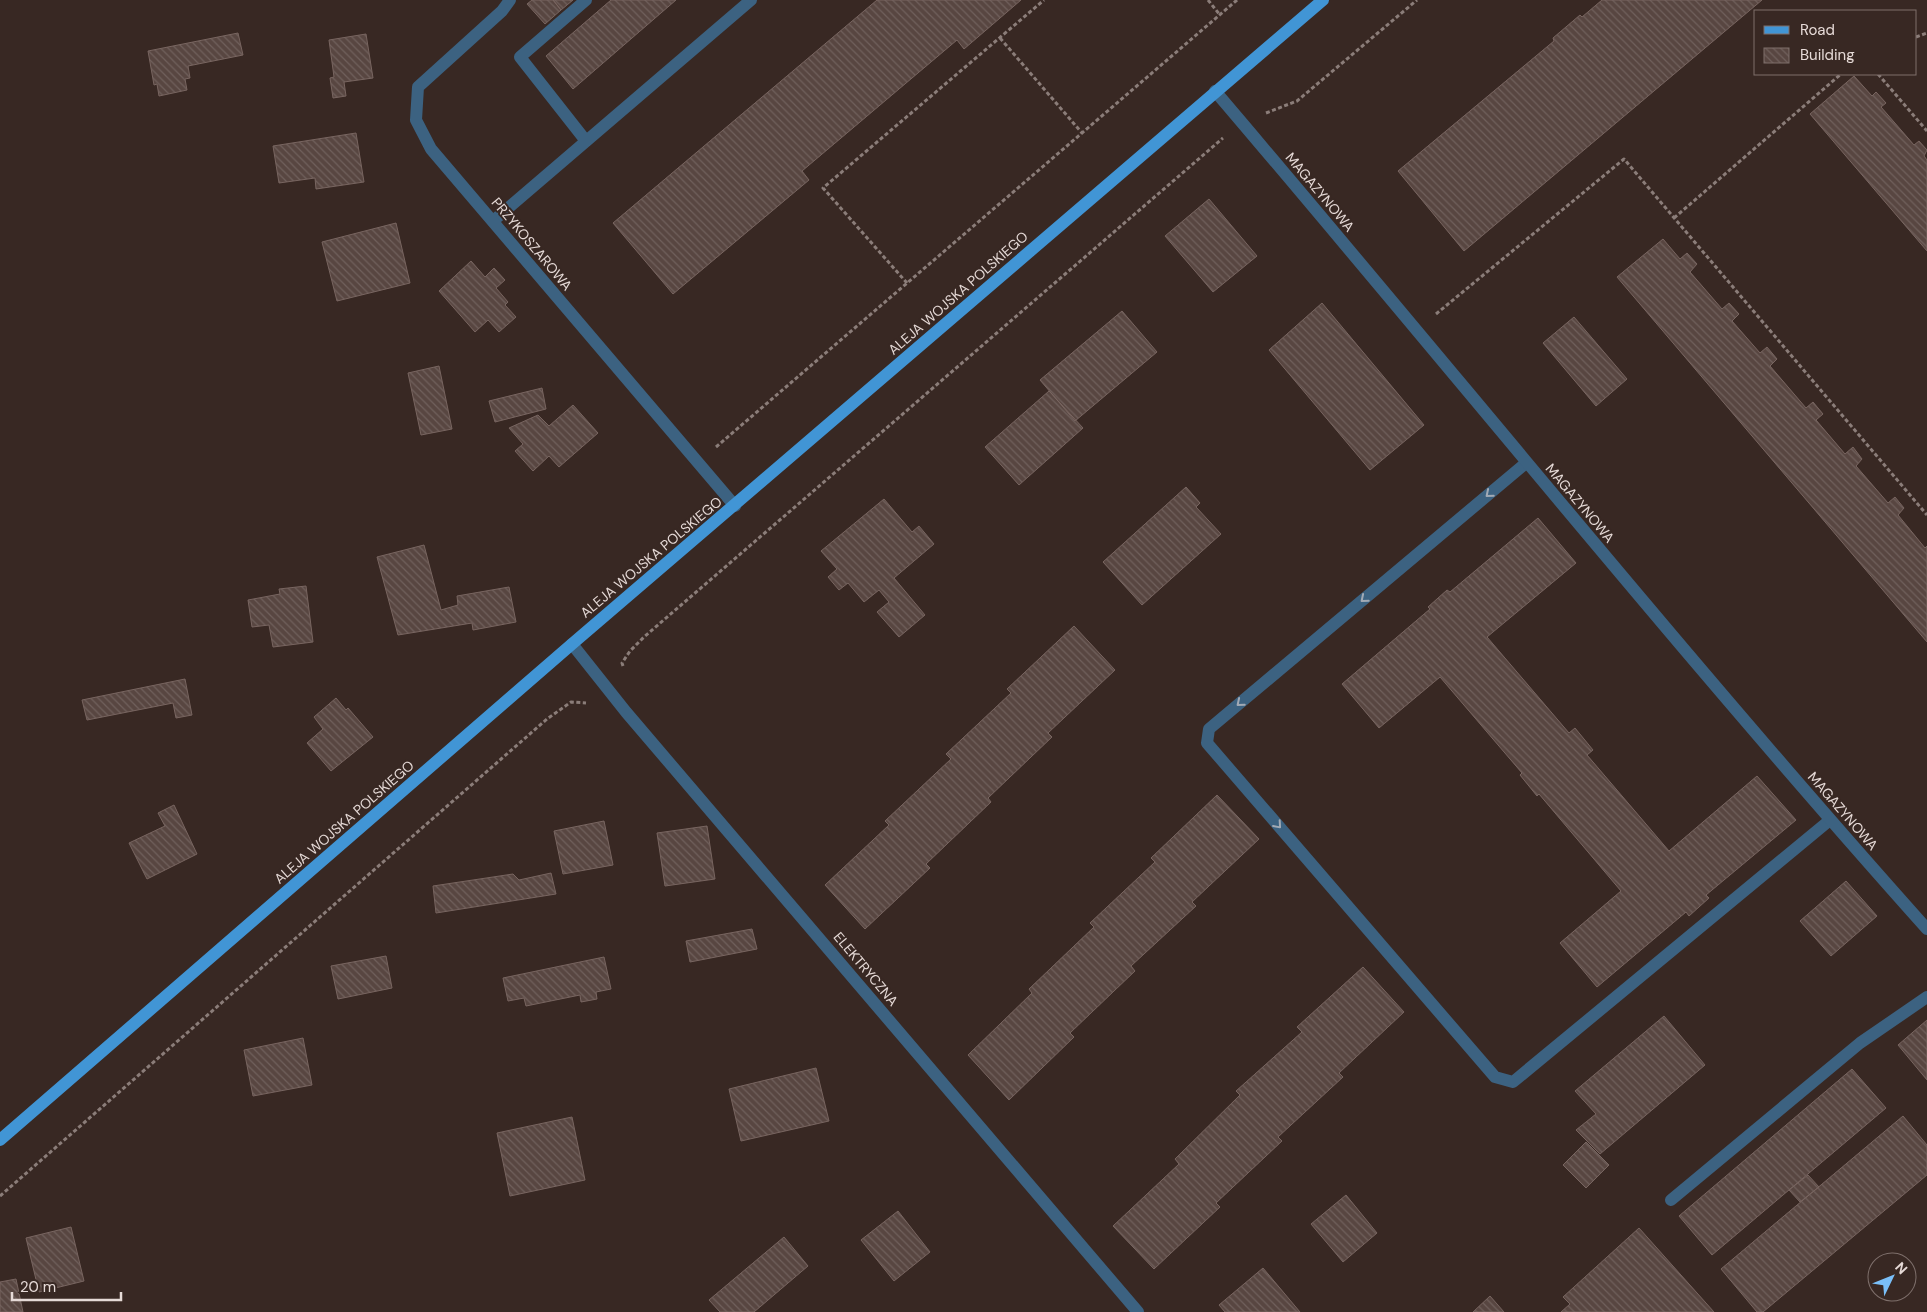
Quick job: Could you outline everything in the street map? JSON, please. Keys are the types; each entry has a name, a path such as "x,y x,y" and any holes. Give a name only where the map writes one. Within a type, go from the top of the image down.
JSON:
{"main road":[{"name":"ALEJA WOJSKA POLSKIEGO","path":"0,1140 572,644 1323,0"}],"street":[{"name":"PRZYKOSZAROWA","path":"510,0 502,11 418,87 416,120 431,149 735,506"},
{"path":"586,0 520,56 586,141"},
{"path":"493,221 751,0"},
{"name":"MAGAZYNOWA","path":"1216,91 1526,463 1830,820 1927,929"},
{"path":"1526,463 1209,729 1207,743 1495,1077 1513,1082 1830,820"},
{"name":"ELEKTRYCZNA","path":"572,644 626,712 1138,1312"},
{"path":"1671,1200 1860,1043 1927,997"}],"path":[{"path":"907,283 823,188 1044,0"},
{"path":"1208,0 1220,14"},
{"path":"698,462 1237,0"},
{"path":"625,670 622,663 630,651 644,637 1242,122 1297,101 1417,0"},
{"path":"1000,38 1082,133"},
{"path":"1674,218 1840,75"},
{"path":"1879,75 1927,132"},
{"path":"1416,331 1624,159 1927,515"},
{"path":"0,1196 554,714 571,702 585,703 591,707"}],"building":[{"path":"532,0 553,0 561,10 545,24 527,4"},
{"path":"553,0 573,0 561,10"},
{"path":"611,0 676,0 573,89 546,56"},
{"path":"877,0 1021,0 964,49 957,40 802,171 809,180 673,294 613,223"},
{"path":"1602,0 1762,0 1464,251 1398,171 1554,41 1553,38 1580,15 1582,17"},
{"path":"238,33 243,55 188,66 190,78 185,79 187,90 159,96 157,84 154,85 148,51"},
{"path":"366,34 373,78 344,82 346,96 333,98 330,78 334,77 329,40"},
{"path":"1854,76 1872,96 1876,92 1886,103 1881,107 1914,145 1919,141 1927,150 1924,156 1927,160 1927,251 1810,114"},
{"path":"356,133 364,182 316,189 315,178 279,183 273,146"},
{"path":"1209,199 1257,256 1213,292 1165,236"},
{"path":"396,223 410,283 337,301 322,242"},
{"path":"1663,239 1680,259 1687,253 1697,264 1690,272 1722,309 1729,303 1739,314 1732,321 1760,353 1767,347 1777,359 1770,366 1806,408 1813,402 1823,414 1816,420 1845,454 1853,447 1862,459 1856,466 1888,503 1895,497 1904,508 1898,515 1925,548 1927,546 1927,642 1617,277"},
{"path":"471,261 485,277 494,268 505,280 496,288 508,302 505,305 516,317 499,332 488,320 475,332 439,291"},
{"path":"1322,303 1424,425 1370,470 1269,350"},
{"path":"1122,311 1157,352 1075,421 1040,380"},
{"path":"1574,317 1627,379 1596,406 1543,343"},
{"path":"439,366 452,429 421,435 408,373"},
{"path":"542,388 546,409 495,422 489,401"},
{"path":"1049,391 1083,428 1019,485 985,447"},
{"path":"573,405 598,433 559,467 549,456 533,471 515,451 523,444 509,428 538,415 549,426"},
{"path":"1186,487 1200,503 1196,507 1221,534 1142,605 1103,562"},
{"path":"884,499 912,532 919,526 934,544 894,578 925,615 899,637 877,612 889,602 879,590 864,602 848,583 839,590 828,577 837,569 821,551"},
{"path":"1538,518 1576,563 1487,637 1569,733 1575,728 1593,750 1587,755 1669,851 1757,776 1796,820 1706,895 1709,898 1689,916 1686,912 1597,987 1560,943 1621,891 1539,794 1537,796 1520,775 1522,773 1440,677 1379,728 1342,684 1430,609 1428,607 1447,590 1450,592"},
{"path":"424,545 441,610 458,605 457,596 509,587 516,622 473,630 472,623 398,635 377,557"},
{"path":"306,586 313,642 273,647 269,625 252,627 248,600 280,594 279,589"},
{"path":"1074,626 1115,670 1048,733 1052,737 988,798 991,802 926,864 930,868 865,929 825,885 889,825 885,821 951,759 946,754 1011,693 1007,689"},
{"path":"185,679 192,715 176,718 173,703 87,720 82,700"},
{"path":"336,698 346,710 348,708 373,737 331,771 307,743 323,729 314,717"},
{"path":"1217,795 1259,839 1192,902 1196,906 1131,966 1135,971 1070,1033 1074,1037 1009,1100 968,1055 1032,993 1029,989 1094,927 1090,923 1155,862 1151,858"},
{"path":"174,805 197,854 147,879 129,843 165,826 158,813"},
{"path":"604,821 613,865 563,874 554,831"},
{"path":"707,826 715,879 665,886 657,833"},
{"path":"551,873 556,894 436,913 433,886 513,874 519,880"},
{"path":"1846,881 1877,916 1831,956 1800,921"},
{"path":"752,929 757,949 690,962 686,941"},
{"path":"386,956 392,988 338,999 331,966"},
{"path":"604,957 611,989 596,992 597,999 581,1002 580,995 526,1006 524,998 508,1001 503,978"},
{"path":"1363,967 1404,1012 1339,1073 1343,1077 1278,1137 1282,1141 1216,1203 1220,1207 1154,1269 1113,1226 1179,1164 1175,1159 1240,1095 1236,1091 1302,1032 1297,1027"},
{"path":"1664,1016 1705,1065 1600,1154 1576,1130 1596,1114 1575,1091"},
{"path":"1927,1020 1927,1080 1898,1045"},
{"path":"303,1038 312,1085 253,1096 244,1050"},
{"path":"816,1068 829,1121 741,1141 729,1089"},
{"path":"1852,1069 1886,1108 1712,1255 1679,1216"},
{"path":"1903,1116 1927,1145 1927,1175 1763,1312 1757,1312 1721,1269"},
{"path":"572,1117 585,1180 510,1196 497,1133"},
{"path":"1586,1142 1609,1165 1586,1188 1563,1165"},
{"path":"1808,1175 1819,1187 1800,1202 1789,1190"},
{"path":"1346,1195 1377,1233 1343,1262 1311,1224"},
{"path":"898,1211 930,1252 894,1281 861,1240"},
{"path":"71,1227 84,1281 39,1292 26,1238"},
{"path":"1639,1228 1714,1312 1561,1312 1570,1304 1563,1297"},
{"path":"784,1237 808,1266 754,1312 720,1312 709,1300"},
{"path":"1263,1268 1300,1312 1225,1312 1219,1305"},
{"path":"16,1279 23,1312 0,1312 0,1282"},
{"path":"1490,1296 1504,1312 1473,1312"}]}
